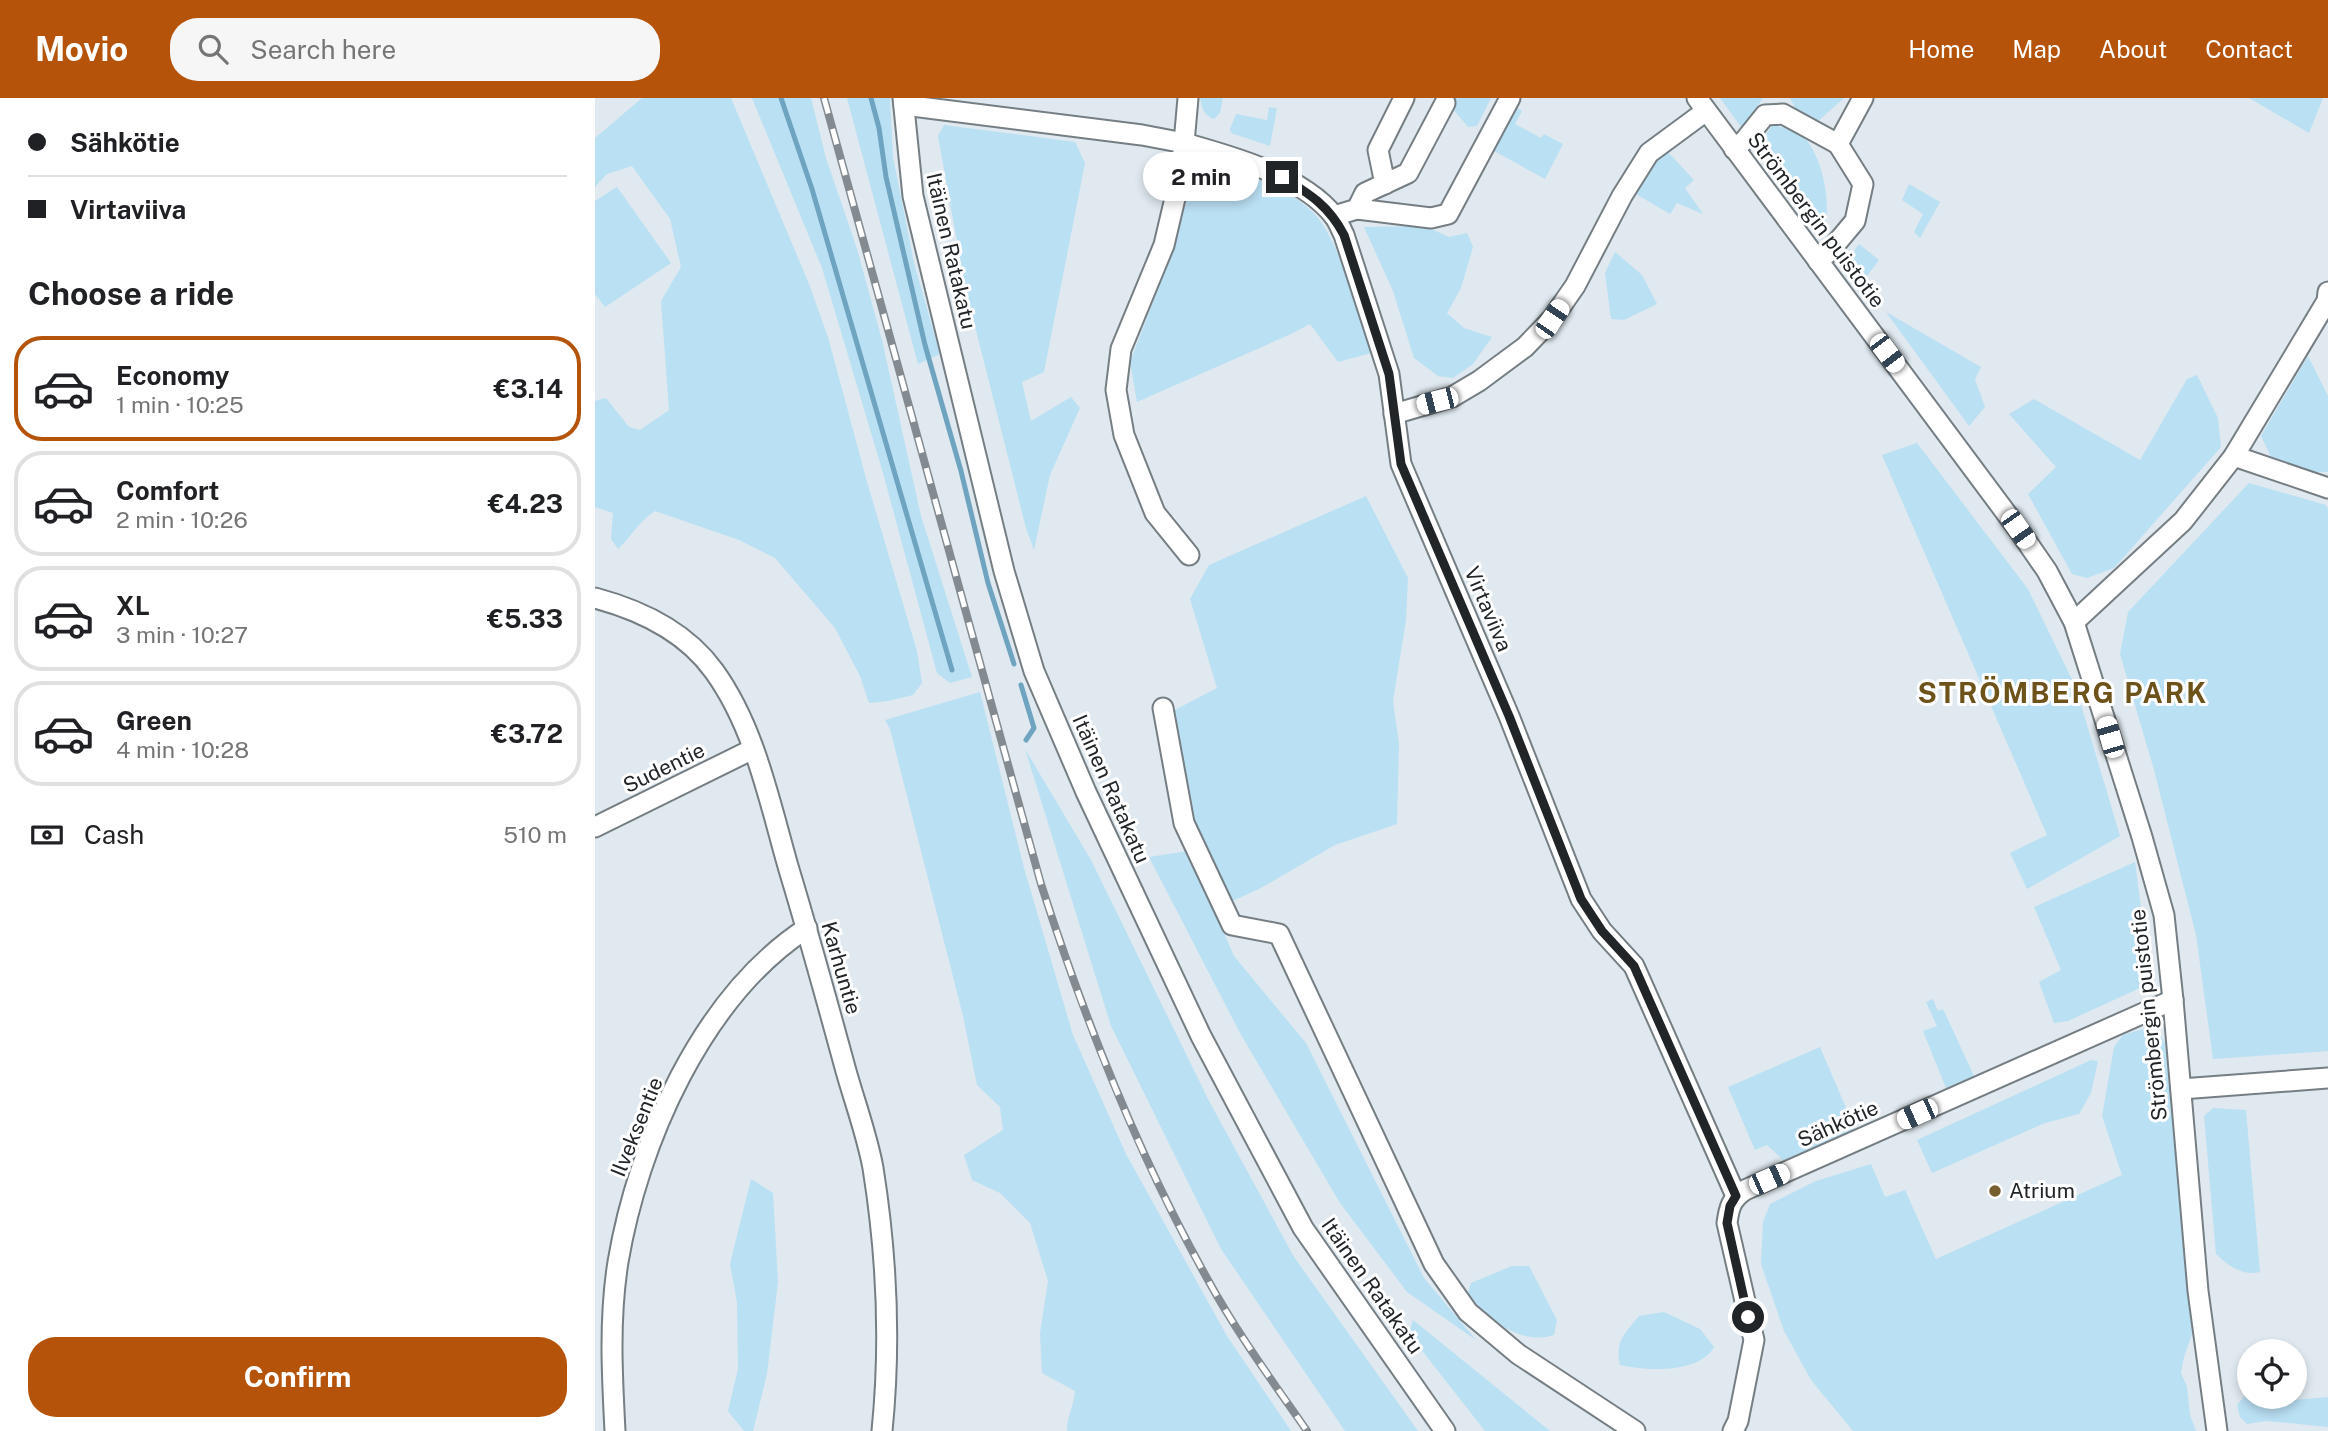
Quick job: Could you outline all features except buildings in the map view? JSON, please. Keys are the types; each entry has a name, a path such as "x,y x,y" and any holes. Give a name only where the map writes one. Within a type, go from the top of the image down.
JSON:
{"street":[{"path":"1188,98 1180,177 1164,245 1121,349 1116,390 1124,435 1155,513 1189,555"},
{"path":"1385,184 1378,150 1404,98"},
{"path":"1334,216 1357,209 1431,218 1448,214 1510,98"},
{"path":"1838,144 1863,98"},
{"name":"Virtaviiva","path":"904,102 1184,143 1233,156 1282,177 1308,193 1334,216 1344,235 1389,374 1401,464 1509,716 1581,899 1602,931 1634,966 1736,1196"},
{"name":"Itäinen Ratakatu","path":"904,102 913,197 1004,571 1034,671 1086,792 1201,1037 1303,1228 1445,1431"},
{"path":"1357,209 1365,193 1408,173 1445,103"},
{"path":"1394,414 1452,397 1479,382 1525,347 1552,319 1575,286 1622,196 1649,153 1702,104"},
{"name":"Strömbergin puistotie","path":"1702,104 2018,529 2047,571 2074,622 2164,915 2198,1291 2217,1431"},
{"path":"1734,149 1765,115 1783,114 1838,144 1863,184 1855,221 1818,261"},
{"path":"2074,622 2183,521 2234,456 2327,301 2328,292"},
{"path":"2308,332 2328,329"},
{"path":"2234,456 2328,488"},
{"name":"Karhuntie","path":"595,597 622,605 661,624 695,649 713,670 740,712 753,749 807,929 872,1164 887,1281 888,1375 883,1431"},
{"path":"1163,708 1184,823 1232,925 1279,934 1434,1264 1468,1312 1518,1354 1635,1431"},
{"name":"Sudentie","path":"595,827 753,749"},
{"name":"Ilveksentie","path":"615,1431 611,1358 617,1272 648,1150 698,1044 727,1004 783,944 807,929"},
{"name":"Sähkötie","path":"1736,1196 2173,1000"},
{"path":"2181,1088 2328,1078"},
{"path":"1733,1431 1738,1421 1754,1340 1727,1223 1730,1206 1736,1196"}],"shaded area":[{"path":"642,98 731,98 809,284 828,337 917,651 922,683 913,695 869,703 860,676 835,628 775,558 739,540 655,511 618,549 611,539 613,513 595,507 595,401 606,398 629,427 640,430 669,410 661,301 681,267 670,219 632,166 607,174 595,187 595,138"},
{"path":"752,98 811,98 826,158 857,249 882,340 921,516 972,677 950,683 937,673 883,473 822,268"},
{"path":"847,98 890,98 893,157 914,263 940,354 918,364"},
{"path":"1200,98 1223,98 1220,113 1214,119 1204,111"},
{"path":"1444,98 1491,98 1477,126 1468,127"},
{"path":"1720,98 1763,98 1742,128"},
{"path":"1790,98 1844,98 1816,123 1797,111"},
{"path":"2249,98 2323,98 2309,133"},
{"path":"1511,104 1522,111 1515,124 1541,138 1544,134 1563,144 1545,179 1494,151 1491,146"},
{"path":"1269,107 1277,108 1270,146 1231,133 1236,114 1267,120"},
{"path":"944,125 1075,142 1085,163 1044,372 1022,382 1031,421 1071,397 1080,408 1050,475 1034,550 1026,528 966,291 938,136"},
{"path":"1772,125 1803,136 1816,156 1826,194 1824,230 1768,156 1764,138"},
{"path":"1666,150 1694,180 1685,188 1703,214 1677,203 1670,214 1636,194 1656,159"},
{"path":"1230,167 1289,194 1318,218 1342,264 1371,353 1338,362 1310,324 1137,402 1130,362 1161,281 1191,188 1208,176 1229,175"},
{"path":"1909,184 1940,202 1920,238 1914,232 1923,214 1902,200"},
{"path":"617,187 671,263 605,307 595,294 595,201"},
{"path":"1425,226 1449,237 1467,233 1473,247 1461,288 1447,313 1464,328 1492,337 1473,364 1453,378 1438,376 1414,358 1393,291 1364,227"},
{"path":"1859,244 1879,260 1867,276 1858,279 1845,264"},
{"path":"1615,252 1642,275 1657,304 1624,320 1611,319 1605,273"},
{"path":"1886,312 1981,367 1975,379 1985,407 1969,426"},
{"path":"2308,356 2328,396 2328,472 2312,472 2271,457 2261,436"},
{"path":"2197,375 2218,418 2221,447 2114,568 2087,578 2072,574 2028,494 2056,467 2009,414 2034,399 2140,460 2187,379"},
{"path":"1917,443 2028,589 2076,688 2120,836 2027,889 2010,853 2047,835 1882,455"},
{"path":"2249,483 2326,505 2328,509 2328,1051 2213,1059 2196,935 2154,770 2120,654 2128,612"},
{"path":"1366,496 1408,578 1406,620 1393,701 1399,744 1397,824 1335,845 1259,889 1228,903 1193,818 1171,712 1217,688 1190,599 1209,565"},
{"path":"980,692 1024,868 1073,1035 1126,1154 1227,1336 1291,1431 1067,1431 1075,1391 1042,1373 1040,1333 1048,1281 1030,1223 1000,1193 972,1180 964,1155 1003,1130 1000,1107 977,1085 963,1016 890,729 885,720"},
{"path":"1025,749 1091,860 1209,1101 1294,1257 1418,1431 1345,1431 1221,1249 1111,1026"},
{"path":"1188,851 1234,956 1306,1043 1424,1278 1476,1340 1407,1292 1340,1203 1240,1033 1149,857"},
{"path":"2135,862 2151,983 2068,1021 2054,1023 2039,982 2061,970 2034,907"},
{"path":"1933,999 1938,1011 1944,1011 1974,1076 1946,1088 1923,1031 1937,1026 1926,1002"},
{"path":"2146,1028 2158,1031 2165,1043 2192,1334 2181,1373 2187,1387 2190,1415 2196,1431 1853,1431 1811,1380 1784,1331 1761,1264 1763,1222 1770,1204 1816,1181 1871,1164 1885,1197 1905,1190 1936,1259 2122,1175 2102,1116 2114,1047 2123,1035"},
{"path":"1820,1047 1856,1131 1784,1161 1767,1145 1755,1150 1728,1087"},
{"path":"2091,1060 2098,1061 2091,1093 2079,1114 2045,1123 1932,1173 1917,1140"},
{"path":"2213,1108 2246,1110 2260,1272 2247,1273 2236,1269 2216,1254 2204,1116"},
{"path":"751,1179 773,1193 778,1282 767,1374 753,1431 744,1431 728,1411 738,1369 737,1302 730,1264"},
{"path":"1512,1266 1529,1266 1557,1320 1554,1335 1529,1337 1505,1328 1485,1312 1468,1293 1471,1283"},
{"path":"1664,1312 1700,1329 1714,1347 1707,1356 1685,1366 1671,1368 1644,1369 1620,1365 1620,1344 1639,1316"},
{"path":"1413,1320 1550,1431 1485,1431 1409,1334"},
{"path":"2328,1397 2328,1427 2267,1421 2247,1424 2240,1417 2238,1409 2307,1409 2307,1399"}],"waterway":[{"path":"781,98 812,189 952,670"},
{"path":"871,98 879,128 886,177 925,345 961,471 988,583 1014,664"},
{"path":"1021,685 1034,728 1026,740"}],"railway":[{"path":"824,98 1041,884 1076,986 1136,1136 1183,1233 1231,1319 1307,1431"}],"place":[{"name":"Atrium","path":"1995,1191"}],"district":[{"name":"STRÖMBERG PARK","path":"2063,693"}],"route":[{"path":"1282,177 1308,193 1334,216 1344,235 1389,374 1401,464 1509,716 1581,899 1602,931 1634,966 1736,1196 1730,1206 1727,1223 1748,1317"}]}
